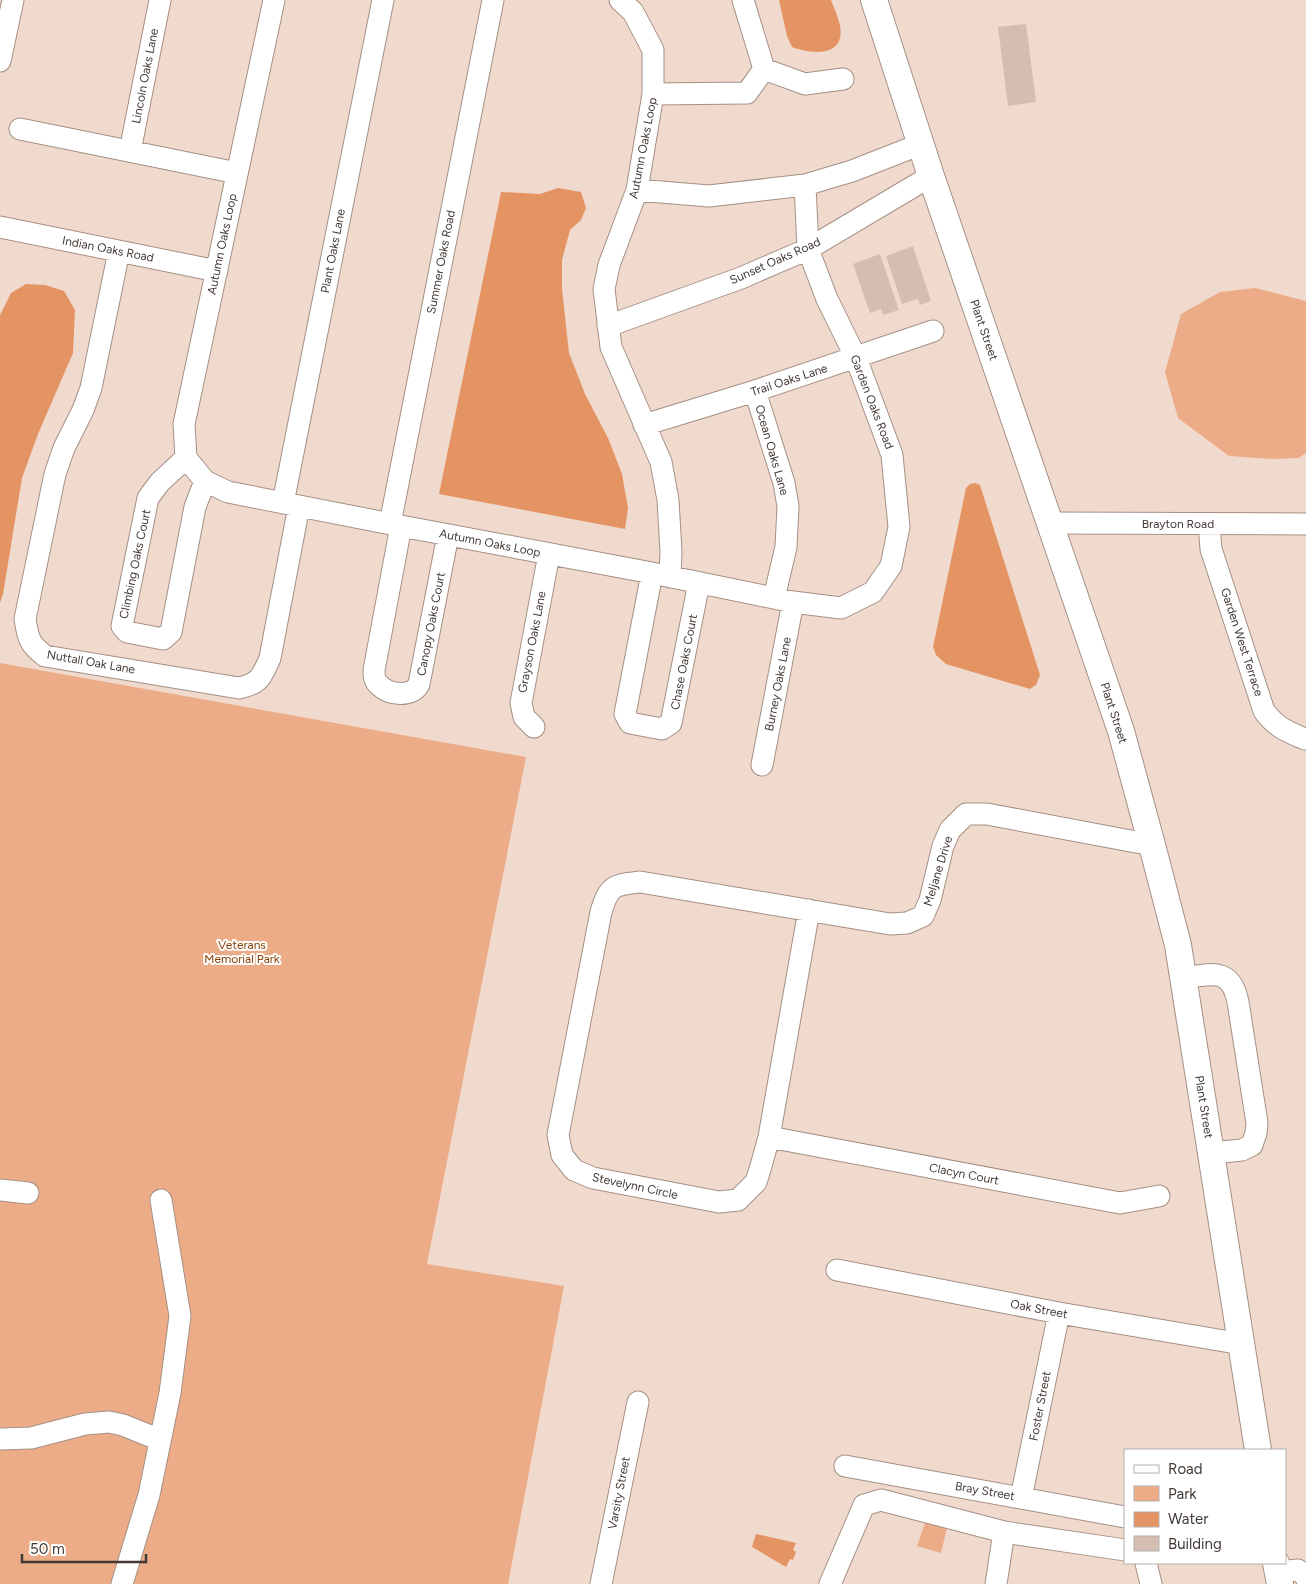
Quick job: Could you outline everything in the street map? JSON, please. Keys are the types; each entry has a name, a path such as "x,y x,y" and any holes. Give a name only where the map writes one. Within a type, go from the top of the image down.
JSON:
{"main road":[{"name":"Plant Street","path":"874,0 931,176 1120,730 1152,845 1178,945 1258,1449"}],"street":[{"path":"0,61 12,0"},
{"name":"Lincoln Oaks Lane","path":"130,152 160,0"},
{"name":"Autumn Oaks Loop","path":"274,0 184,424 186,458 205,481 228,492 661,575 671,552 668,500 661,462 611,347 604,289 609,265 637,190 654,94 653,50 634,12 620,0"},
{"name":"Plant Oaks Lane","path":"291,504 383,0"},
{"name":"Summer Oaks Road","path":"396,525 493,0"},
{"path":"743,0 764,69"},
{"path":"654,94 747,93 764,69"},
{"path":"764,69 805,84 843,79"},
{"path":"20,129 237,174"},
{"path":"637,190 709,196 805,185 852,171 921,144"},
{"name":"Sunset Oaks Road","path":"608,326 741,278 808,248 931,176"},
{"name":"Garden Oaks Road","path":"661,575 784,600 841,608 873,592 891,566 899,527 892,455 856,358 827,299 808,248 805,185"},
{"name":"Indian Oaks Road","path":"0,226 217,271"},
{"name":"Nuttall Oak Lane","path":"119,251 91,388 83,410 64,448 53,484 25,619 28,635 34,648 45,656 239,688 251,685 263,675 270,658 291,504"},
{"name":"Trail Oaks Lane","path":"644,425 755,392 933,331"},
{"name":"Ocean Oaks Lane","path":"755,392 784,483 788,506 784,600"},
{"name":"Climbing Oaks Court","path":"186,458 160,482 148,498 122,626 127,632 163,639 170,632 195,507 205,481"},
{"name":"Brayton Road","path":"1050,523 1306,524"},
{"name":"Garden West Terrace","path":"1209,524 1211,549 1264,711 1273,723 1305,739"},
{"name":"Canopy Oaks Court","path":"396,525 374,678 379,686 404,694 417,689 424,667 448,535"},
{"name":"Grayson Oaks Lane","path":"534,726 524,717 521,703 549,554"},
{"name":"Chase Oaks Court","path":"661,575 625,714 630,723 662,729 671,724 699,583"},
{"name":"Burney Oaks Lane","path":"762,766 784,600"},
{"name":"Meljane Drive","path":"809,910 890,924 907,923 923,916 930,900 943,846 950,830 966,814 987,814 1152,845"},
{"name":"Stevelynn Circle","path":"640,882 809,910 769,1137 756,1182 738,1200 718,1202 593,1178 574,1170 562,1155 558,1135 601,912 607,894 619,884 640,882"},
{"path":"1183,978 1223,976 1231,981 1238,1002 1257,1123 1256,1133 1252,1145 1242,1150 1211,1153"},
{"name":"Clacyn Court","path":"769,1137 1120,1203 1159,1196"},
{"path":"0,1190 28,1193"},
{"path":"122,1584 149,1495 170,1393 180,1316 161,1200"},
{"name":"Oak Street","path":"837,1270 1059,1313 1242,1344"},
{"name":"Foster Street","path":"1021,1498 1059,1313"},
{"name":"Varsity Street","path":"601,1584 638,1402"},
{"path":"0,1439 31,1438 85,1424 109,1422 123,1425 160,1440"},
{"name":"Bray Street","path":"845,1466 1124,1517"},
{"path":"830,1584 864,1505 881,1500 1004,1532 1124,1550"},
{"path":"996,1584 1004,1532"},
{"path":"1146,1564 1151,1584"},
{"path":"1278,1573 1298,1570 1306,1578"}],"green space":[{"path":"1255,288 1306,301 1306,453 1299,458 1271,459 1229,456 1178,418 1165,372 1181,314 1220,292"},
{"name":"Veterans Memorial Park","path":"0,663 526,757 427,1264 564,1286 508,1584 0,1584"},
{"path":"925,1523 947,1528 941,1553 917,1546"}],"water":[{"path":"779,0 831,0 841,33 837,44 832,49 819,52 804,51 792,47 787,36"},
{"path":"558,188 581,192 586,208 581,220 570,230 562,260 562,289 569,353 585,394 608,438 622,474 628,508 625,529 439,494 501,192 540,194"},
{"path":"26,284 45,285 64,291 75,310 73,353 38,434 22,478 0,603 0,315 11,293"},
{"path":"970,484 980,485 1040,675 1036,685 1030,689 946,664 936,655 933,647 966,488"},
{"path":"756,1534 796,1543 793,1550 796,1552 793,1560 790,1559 786,1567 752,1547"}],"building":[{"path":"1026,24 1036,102 1008,106 998,27"},
{"path":"913,246 931,301 920,305 918,299 902,304 886,256"},
{"path":"880,254 899,310 883,315 881,309 870,313 853,264"}]}
